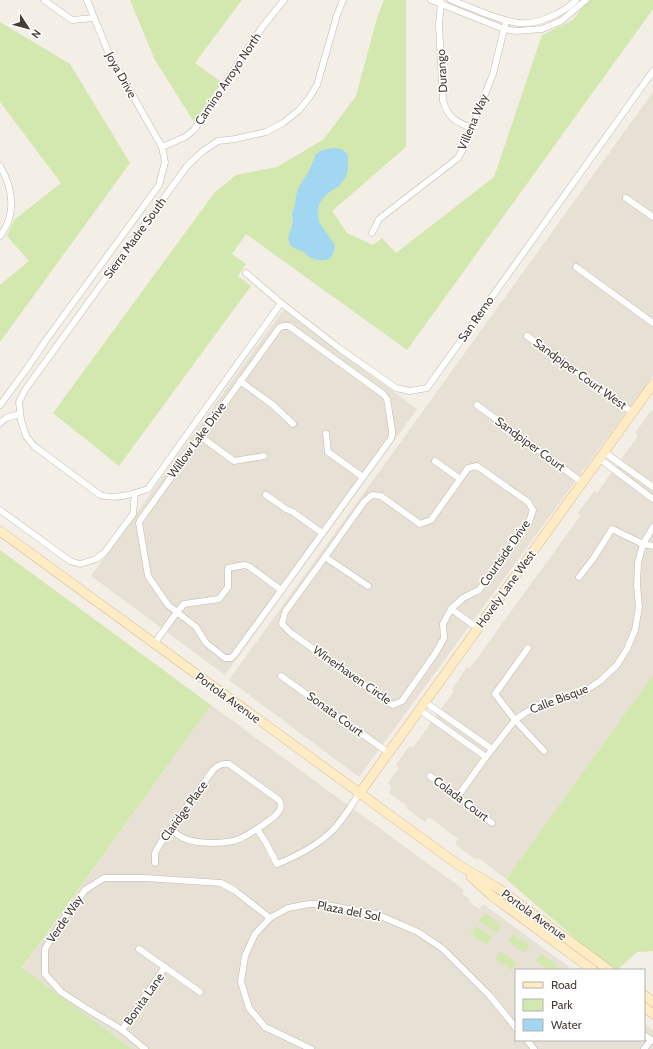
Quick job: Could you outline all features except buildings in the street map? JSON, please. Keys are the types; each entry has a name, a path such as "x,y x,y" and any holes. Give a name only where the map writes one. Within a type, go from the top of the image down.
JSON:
{"main road":[{"name":"Hovely Lane West","path":"359,794 653,384"},
{"name":"Portola Avenue","path":"0,531 359,794 457,864 498,888 608,969"},
{"name":"Portola Avenue","path":"457,864 492,896 592,969"},
{"path":"572,954 580,955 600,969"},
{"path":"645,1008 653,1014"}],"street":[{"path":"44,0 72,20 94,18"},
{"name":"Joya Drive","path":"87,0 109,54 162,147"},
{"name":"Camino Arroyo North","path":"162,147 194,130 263,26 284,0"},
{"name":"Sierra Madre South","path":"135,493 114,497 100,495 34,446 26,436 21,420 19,402 25,390 187,166 202,151 218,141 266,132 283,123 299,110 309,98 317,85 337,15 343,0"},
{"path":"431,0 441,2 504,29 516,31 542,29 561,21 586,0"},
{"path":"451,0 506,21 521,24 538,21 555,15 576,0"},
{"name":"Durango","path":"441,2 439,25 443,101 447,113 456,122 471,128"},
{"name":"Villena Way","path":"372,233 379,219 458,158 464,147 493,74 506,21"},
{"name":"San Remo","path":"246,273 281,304 339,348 396,388 410,391 427,388 653,71"},
{"path":"0,405 159,185 165,162 162,147"},
{"path":"0,166 8,182 12,198 11,215 4,231 0,236"},
{"path":"626,198 653,217"},
{"path":"576,267 653,322"},
{"path":"0,510 70,561 80,564 96,559 104,553 133,514 135,493 148,489 281,304"},
{"name":"Willow Lake Drive","path":"289,326 383,394 387,399 392,435 390,440 235,654 231,658 225,658 206,643 196,627 168,606 148,576 139,523 240,381 278,328 289,326"},
{"name":"Sandpiper Court West","path":"526,336 633,413"},
{"path":"240,381 273,405 293,424"},
{"name":"Sandpiper Court","path":"477,405 583,483"},
{"path":"0,423 6,418 20,414"},
{"path":"326,434 328,452 363,477"},
{"path":"200,436 234,461 264,456"},
{"path":"602,456 650,485 642,491"},
{"path":"602,456 653,499"},
{"path":"435,461 460,479"},
{"name":"Courtside Drive","path":"325,557 364,502 372,495 381,496 420,524 431,520 468,468 477,466 528,502 533,510 529,522 479,590 463,598 451,609"},
{"path":"266,495 293,512 322,534"},
{"name":"Calle Bisque","path":"458,796 515,720 525,712 540,704 582,692 600,681 617,665 627,649 635,630 639,607 637,585 638,563 643,544 653,527"},
{"path":"579,577 593,559 612,529 643,544 653,546"},
{"path":"325,557 368,586"},
{"name":"Winerhaven Circle","path":"325,557 285,612 282,624 291,633 393,705 402,701 435,654 444,638 443,624 451,609"},
{"path":"154,644 184,604 219,599 228,587 228,568 245,566 250,567 282,590"},
{"path":"451,609 478,628"},
{"path":"528,648 495,694 515,720 544,751"},
{"name":"Sonata Court","path":"281,676 389,753"},
{"path":"423,706 469,733 492,749"},
{"path":"423,706 464,741 486,757"},
{"path":"464,741 469,733"},
{"name":"Claridge Place","path":"155,863 155,853 160,844 213,770 221,764 229,764 281,803 278,814 257,829"},
{"name":"Colada Court","path":"430,776 492,823"},
{"path":"170,830 185,839 221,843 243,838 257,829 277,864 295,857 316,844 333,829 359,794"},
{"name":"Verde Way","path":"145,1049 122,1030 61,992 45,974 45,949 62,921 85,890 104,878 145,878 221,883 234,890 270,918"},
{"name":"Plaza del Sol","path":"311,1049 265,1027 249,1008 241,982 245,956 255,934 270,918 288,908 309,904 321,904 376,914 418,932 443,949 464,968 490,996 515,1027"},
{"name":"Bonita Lane","path":"139,949 200,992"},
{"name":"Bonita Lane","path":"122,1030 165,967"},
{"path":"528,1041 534,1049"},
{"path":"644,1049 652,1041"}],"shaded area":[{"path":"653,92 653,375 359,777 229,680"},
{"path":"283,310 417,409 225,675 91,576"},
{"path":"651,411 653,412 653,675 506,879 478,858 476,860 455,844 458,839 429,817 425,822 406,808 407,806 389,793 391,786 388,783 399,768 396,765 409,746 413,748 454,691 452,689 467,667 470,668 581,515 578,513 594,491 597,493 638,436 635,433"},
{"path":"211,705 464,890 462,893 470,900 469,902 479,909 483,904 569,967 568,969 515,969 515,1041 645,1041 645,1024 653,1030 653,1049 132,1049 22,969"}],"green space":[{"path":"130,0 242,0 195,63 221,82 194,122 155,60"},
{"path":"384,0 406,0 406,147 332,211 347,233 373,245 382,238 396,253 494,177 542,35 573,20 588,0 653,0 653,9 407,350 246,234 232,254 246,264 238,276 251,286 119,466 53,413 215,192 236,175 277,167 324,139 356,96 377,18"},
{"path":"0,22 70,64 130,163 0,342 0,285 29,261 7,236 14,220 61,183 0,102"},
{"path":"0,550 211,705 22,968 132,1049 0,1049"},
{"path":"653,675 653,951 637,952 618,969 611,969 506,879"},
{"path":"485,913 501,925 496,933 479,921"},
{"path":"476,926 492,937 487,945 470,933"},
{"path":"513,934 530,945 524,953 508,941"},
{"path":"500,951 517,963 511,970 495,959"},
{"path":"541,954 558,966 556,969 547,969 536,961"}],"water":[{"path":"333,148 342,149 348,155 348,168 346,177 339,186 328,193 320,202 318,210 319,222 335,245 331,258 317,260 309,257 304,252 290,245 288,238 293,222 292,214 296,195 300,185 309,171 316,154 322,150"}]}
